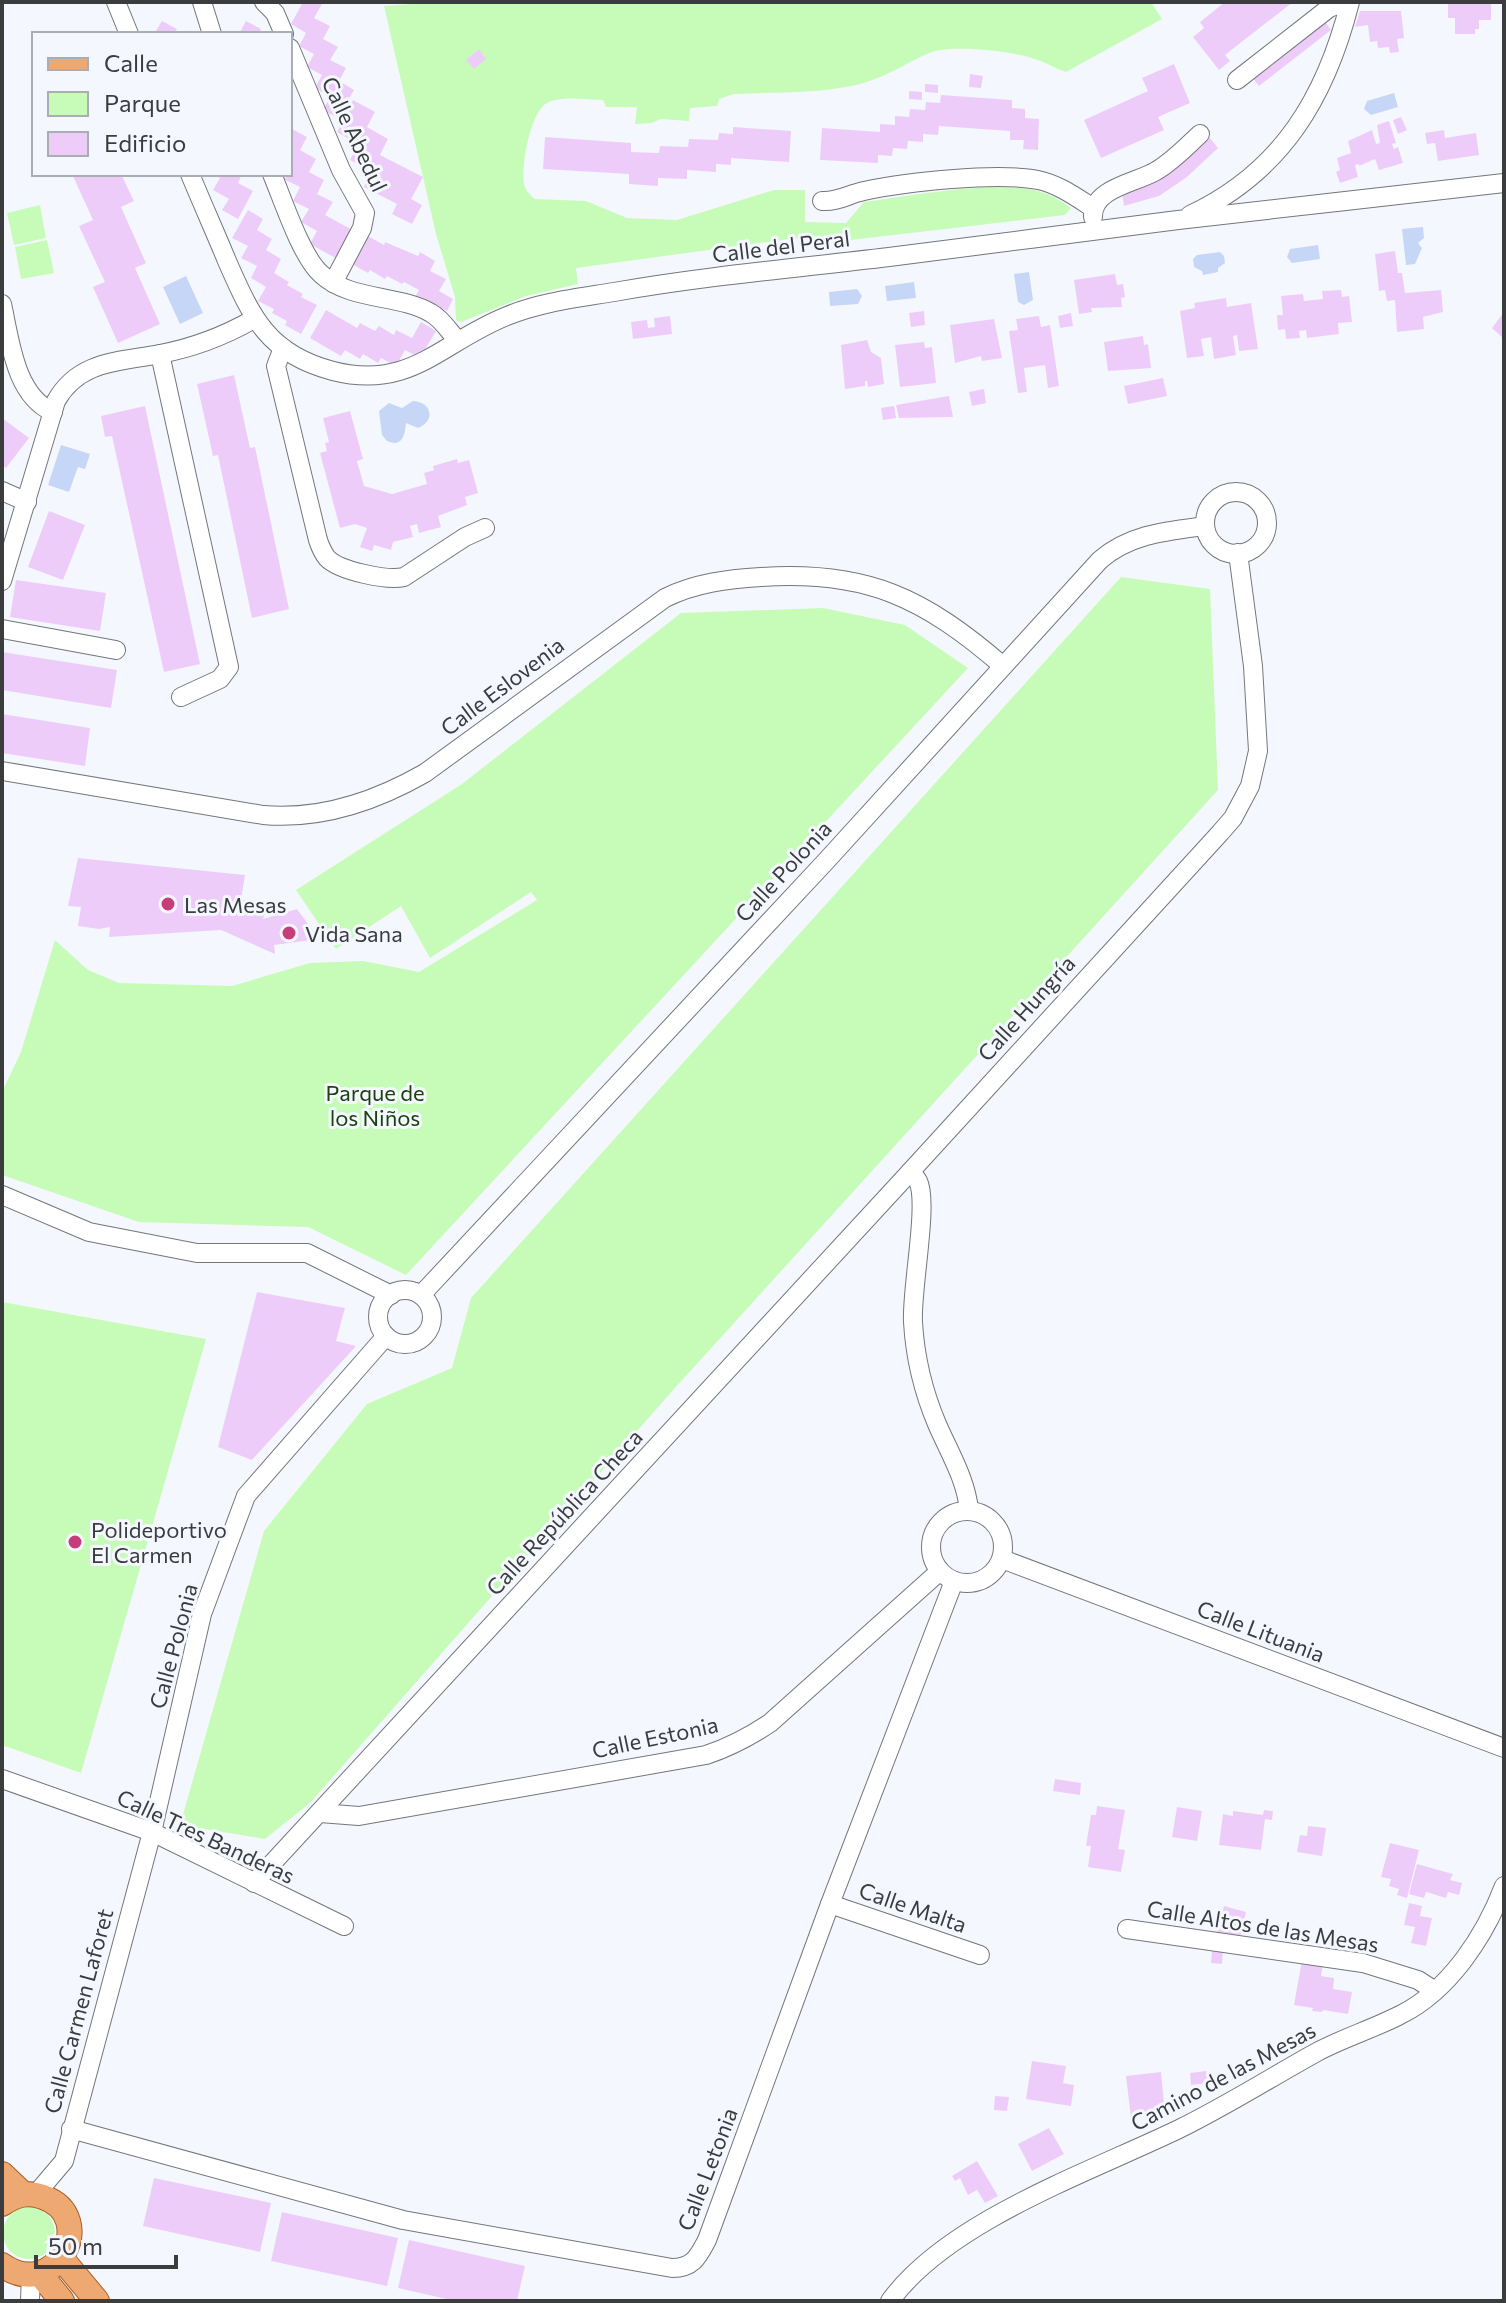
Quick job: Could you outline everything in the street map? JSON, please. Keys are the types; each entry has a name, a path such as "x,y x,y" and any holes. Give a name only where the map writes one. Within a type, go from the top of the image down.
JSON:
{"main road":[{"path":"2,2174 20,2197 49,2199 60,2208 70,2233 62,2259 52,2268 36,2275 13,2273 2,2265"},
{"path":"62,2259 97,2301"},
{"path":"36,2275 62,2301"}],"street":[{"path":"116,2 128,32"},
{"path":"202,2 211,32"},
{"path":"264,2 275,13 283,32"},
{"path":"1179,220 1201,210 1251,178 1293,134 1320,91 1339,46 1348,2 1329,8 1237,80"},
{"name":"Calle Abedul","path":"292,53 341,170 365,213 362,228 333,283"},
{"path":"1095,232 1093,208 1103,196 1164,166 1200,134"},
{"name":"Calle del Peral","path":"191,176 254,319 283,348 323,368 372,376 415,367 457,340 512,314 550,303 642,287 1504,183"},
{"path":"273,176 308,256 322,275 333,283 427,311 435,315 457,340"},
{"path":"822,201 833,202 865,191 929,183 1025,178 1053,185 1093,208"},
{"path":"1251,178 1251,212"},
{"path":"2,304 16,362 29,393 42,407 53,412"},
{"path":"2,581 62,391 79,374 113,361 160,354 222,335 254,319"},
{"path":"283,348 276,366 318,540 325,557 355,571 394,580 485,528"},
{"path":"160,354 229,667 220,679 181,697"},
{"path":"2,491 27,502"},
{"path":"1240,492 1258,501 1265,512 1266,532 1259,545 1248,552 1227,552 1211,543 1205,526 1212,506 1229,493 1240,492"},
{"name":"Calle Polonia","path":"421,1295 1111,550 1140,536 1205,526"},
{"name":"Calle Hungría","path":"910,1172 1220,833 1242,803 1256,769 1259,728 1238,553"},
{"name":"Calle Eslovenia","path":"2,771 263,815 293,817 322,813 385,793 425,773 665,598 690,588 745,578 822,577 877,587 948,621 1003,666"},
{"path":"2,629 116,650"},
{"path":"910,1172 920,1190 921,1225 913,1299 918,1361 927,1397 959,1473 969,1510"},
{"name":"Calle República Checa","path":"254,1883 910,1172"},
{"path":"2,1195 89,1232 197,1253 307,1253 391,1295"},
{"path":"406,1291 421,1295 427,1301 433,1318 426,1335 411,1344 402,1344 386,1336 381,1330 379,1314 391,1295 406,1291"},
{"name":"Calle Polonia","path":"152,1832 202,1614 246,1496 386,1336"},
{"path":"969,1510 980,1512 998,1526 1004,1548 1002,1559 988,1577 966,1584 947,1576 934,1561 932,1537 946,1517 969,1510"},
{"name":"Calle Lituania","path":"1002,1559 1504,1748"},
{"name":"Calle Estonia","path":"320,1813 359,1816 706,1755 728,1747 770,1723 947,1576"},
{"name":"Calle Letonia","path":"71,2129 403,2220 685,2268 697,2260 707,2240 947,1576"},
{"name":"Calle Tres Banderas","path":"2,1779 152,1832 344,1926"},
{"name":"Calle Carmen Laforet","path":"20,2197 64,2161 152,1832"},
{"name":"Camino de las Mesas","path":"890,2301 922,2264 998,2215 1238,2100 1318,2052 1401,2015 1435,1991 1466,1957 1496,1909 1504,1886"},
{"name":"Calle Malta","path":"830,1904 980,1955"},
{"name":"Calle Altos de las Mesas","path":"1127,1929 1363,1963 1418,1980 1435,1991"},
{"path":"30,2301 36,2275"}],"green space":[{"path":"442,2 1151,2 1162,19 1066,72 1014,54 952,49 929,53 856,85 811,91 734,94 719,99 717,106 690,108 689,121 661,119 635,124 637,107 606,107 603,100 567,99 547,103 531,128 525,153 523,176 527,191 535,199 586,201 627,218 677,220 774,190 805,190 805,222 846,223 864,202 981,188 1026,189 1048,194 1071,208 1065,215 799,246 797,238 576,268 578,284 526,296 461,322 456,320 455,297 436,234 384,6"},
{"path":"40,205 46,238 14,245 7,213"},
{"path":"47,240 54,273 21,279 15,247"},
{"path":"1121,577 1210,589 1218,790 674,1389 310,1803 265,1839 180,1825 264,1531 367,1404 452,1368 471,1298"},
{"name":"Parque de los Niños","path":"823,608 905,625 968,668 406,1275 308,1227 139,1222 2,1175 2,1092 21,1052 55,940 88,970 119,983 232,986 310,963 363,961 419,972 537,900 531,892 430,958 401,906 336,949 296,890 462,784 681,613"},
{"name":"Polideportivo El Carmen","path":"2,1302 206,1339 81,1773 2,1745"},
{"path":"29,2207 48,2214 55,2233 48,2252 29,2259 10,2252 3,2233 10,2214"}],"water":[{"path":"1394,93 1398,107 1371,115 1364,109 1367,101"},
{"path":"1423,227 1424,238 1418,243 1422,248 1415,264 1406,265 1402,229"},
{"path":"1318,245 1320,259 1292,263 1287,257 1290,249"},
{"path":"1220,252 1225,263 1218,268 1218,272 1203,275 1194,267 1193,259 1197,255"},
{"path":"1029,272 1033,300 1024,305 1018,302 1014,274"},
{"path":"186,276 203,313 180,324 163,287"},
{"path":"914,282 916,298 887,301 885,286"},
{"path":"857,289 862,296 858,304 830,306 829,292"},
{"path":"413,401 428,408 427,421 418,428 406,423 400,441 387,441 382,435 379,411 389,403 402,408"},
{"path":"61,445 90,454 85,469 78,467 69,492 48,485"}],"building":[{"path":"303,2 322,4 314,18 330,26 323,39 338,47 330,60 346,68 339,81 354,90 338,118 323,110 330,97 315,88 322,75 307,67 314,54 299,46 306,33 291,24"},
{"path":"1225,2 1293,2 1225,55 1230,61 1219,70 1193,37 1204,28 1200,22"},
{"path":"1448,2 1491,2 1491,20 1479,20 1479,29 1475,29 1475,34 1455,34 1455,18 1448,18"},
{"path":"1360,11 1401,11 1404,38 1397,39 1399,52 1390,53 1389,47 1378,48 1377,41 1370,42 1368,25 1355,27"},
{"path":"1324,20 1331,30 1259,86 1251,76"},
{"path":"162,21 177,29 175,32 155,32"},
{"path":"246,21 261,29 260,32 240,32"},
{"path":"479,49 486,59 474,69 466,60"},
{"path":"1174,64 1190,103 1158,117 1164,130 1101,158 1084,120 1148,91 1142,78"},
{"path":"970,74 983,76 981,88 969,87"},
{"path":"925,84 938,85 938,93 925,92"},
{"path":"909,91 922,92 922,100 909,99"},
{"path":"941,95 1012,100 1012,108 1025,109 1025,118 1039,119 1038,150 1023,149 1024,140 1010,140 1010,131 939,126 938,135 923,134 923,142 908,141 907,149 893,148 892,156 878,155 878,163 820,160 822,128 880,132 880,124 895,125 895,116 909,117 910,109 925,110 926,102 940,103"},
{"path":"353,100 375,112 367,127 388,139 380,155 423,177 411,199 422,205 412,224 392,214 397,204 364,187 372,171 350,160 358,144 337,132"},
{"path":"1401,117 1407,130 1398,134 1393,120"},
{"path":"1389,121 1396,143 1392,144 1394,149 1398,147 1403,163 1379,170 1375,159 1355,165 1358,177 1340,183 1336,172 1340,170 1337,158 1351,153 1348,141 1372,130 1376,144 1380,143 1377,125"},
{"path":"733,127 791,131 789,162 731,158 731,165 716,164 716,172 687,170 687,179 658,178 658,186 629,184 629,174 543,169 545,137 631,143 631,152 659,153 660,146 688,147 689,139 718,140 719,133 733,134"},
{"path":"292,129 307,137 300,150 316,159 309,172 324,180 317,194 333,202 325,215 356,232 341,261 310,244 317,231 301,222 309,209 293,201 300,187 284,179 292,176"},
{"path":"1444,130 1445,138 1476,133 1479,155 1438,161 1435,143 1427,144 1425,133"},
{"path":"1210,138 1218,148 1187,177 1159,196 1124,206 1122,192 1159,179"},
{"path":"73,176 122,176 134,201 121,207 146,263 135,268 160,324 118,343 93,287 105,282 79,226 93,220"},
{"path":"216,176 241,176 238,183 253,191 238,219 222,210 229,199 213,190 220,178"},
{"path":"248,210 263,219 257,230 272,239 266,250 281,259 274,273 303,294 301,297 317,305 301,334 272,313 274,309 258,301 266,287 251,278 257,266 241,258 248,246 232,238"},
{"path":"368,236 384,245 385,242 418,256 420,252 435,261 430,271 446,279 439,291 453,299 447,311 433,303 430,308 414,299 419,290 404,282 402,284 387,276 385,279 352,264"},
{"path":"1395,251 1405,293 1441,290 1443,312 1423,317 1424,329 1397,332 1395,300 1387,301 1385,290 1379,291 1375,254"},
{"path":"1115,274 1117,285 1123,284 1125,297 1121,298 1122,307 1091,308 1092,312 1079,314 1074,280"},
{"path":"1341,290 1342,297 1349,296 1352,322 1338,323 1339,334 1307,338 1306,330 1299,331 1300,338 1286,339 1285,329 1278,330 1277,315 1283,315 1281,296 1303,294 1304,301 1323,299 1322,291"},
{"path":"1226,298 1227,307 1251,303 1258,349 1239,351 1237,335 1233,336 1236,355 1214,359 1211,337 1201,339 1204,356 1187,358 1180,311 1195,308 1194,303"},
{"path":"326,310 357,328 360,323 375,331 379,326 394,335 396,330 412,338 421,322 436,331 420,358 405,350 396,366 381,358 378,363 363,354 360,359 345,350 341,356 310,338"},
{"path":"924,311 925,325 911,327 909,313"},
{"path":"1504,312 1504,339 1492,328"},
{"path":"1071,313 1073,326 1060,328 1058,316"},
{"path":"670,316 672,334 633,339 631,322 647,320 648,328 655,327 654,318"},
{"path":"1039,316 1041,327 1050,325 1059,386 1048,388 1045,365 1024,368 1027,392 1018,393 1009,331 1018,330 1016,319"},
{"path":"994,319 1002,358 982,361 981,356 955,363 950,325"},
{"path":"1143,336 1144,345 1148,344 1151,368 1108,371 1104,342"},
{"path":"867,340 871,352 881,358 884,384 868,387 865,381 865,386 845,389 841,345"},
{"path":"924,342 925,348 932,347 936,383 900,387 895,345"},
{"path":"234,375 250,448 255,447 289,609 252,618 218,455 213,456 197,384"},
{"path":"1163,378 1167,396 1128,404 1124,386"},
{"path":"984,389 986,403 972,406 969,392"},
{"path":"949,396 953,417 899,418 896,405"},
{"path":"145,406 200,664 164,672 112,436 105,437 101,416"},
{"path":"894,406 896,418 883,420 881,408"},
{"path":"350,411 363,459 357,461 364,486 392,494 427,484 424,473 434,470 433,466 457,459 458,463 469,460 478,493 465,497 467,505 438,516 441,527 419,533 417,524 410,526 413,537 393,542 391,550 374,545 372,551 360,547 367,528 355,524 340,528 320,453 327,451 325,443 329,442 323,418"},
{"path":"2,418 29,438 6,468 2,465"},
{"path":"49,511 85,525 63,580 28,567"},
{"path":"16,580 106,593 100,631 10,617"},
{"path":"2,652 117,670 111,708 2,690"},
{"path":"2,714 90,728 85,766 2,753"},
{"name":"Las Mesas","path":"78,858 245,875 241,900 269,901 263,919 297,909 319,939 274,945 275,954 221,930 109,937 110,927 78,926 81,907 68,906"},
{"path":"257,1292 345,1308 336,1341 356,1346 252,1460 218,1447"},
{"path":"1055,1779 1081,1783 1080,1795 1053,1791"},
{"path":"1097,1806 1125,1810 1118,1849 1125,1850 1121,1872 1088,1867 1091,1846 1086,1846 1091,1815 1096,1815"},
{"path":"1177,1807 1202,1811 1197,1841 1172,1837"},
{"path":"1264,1810 1273,1811 1272,1820 1265,1819 1261,1850 1219,1845 1223,1814 1233,1816 1233,1811 1263,1815"},
{"path":"1308,1826 1326,1828 1322,1856 1297,1852 1300,1835 1307,1836"},
{"path":"1390,1843 1419,1850 1407,1898 1397,1895 1399,1889 1389,1886 1391,1879 1381,1877"},
{"path":"1417,1864 1453,1874 1450,1880 1462,1883 1459,1895 1448,1892 1446,1898 1426,1892 1424,1898 1409,1894"},
{"path":"1409,1903 1422,1906 1420,1916 1432,1918 1426,1946 1411,1943 1415,1927 1404,1925"},
{"path":"1224,1906 1246,1912 1240,1938 1217,1933"},
{"path":"1212,1951 1223,1952 1222,1964 1211,1963"},
{"path":"1302,1960 1323,1963 1321,1976 1334,1978 1333,1989 1352,1992 1348,2014 1312,2011 1313,2008 1294,2005"},
{"path":"1032,2061 1066,2066 1063,2083 1074,2085 1071,2106 1026,2099"},
{"path":"1206,2071 1208,2083 1191,2085 1190,2073"},
{"path":"1161,2072 1165,2114 1131,2118 1126,2076"},
{"path":"995,2096 1009,2097 1007,2111 994,2110"},
{"path":"1049,2128 1064,2154 1032,2171 1018,2144"},
{"path":"977,2161 998,2196 985,2203 977,2190 968,2195 960,2178 955,2181 952,2176"},
{"path":"154,2178 271,2203 260,2252 143,2226"},
{"path":"282,2212 398,2238 387,2286 271,2261"},
{"path":"409,2240 525,2266 517,2301 455,2301 398,2288"}],"place":[{"name":"Las Mesas","path":"168,904"},
{"name":"Vida Sana","path":"289,933"},
{"name":"Polideportivo El Carmen","path":"75,1542"}]}
